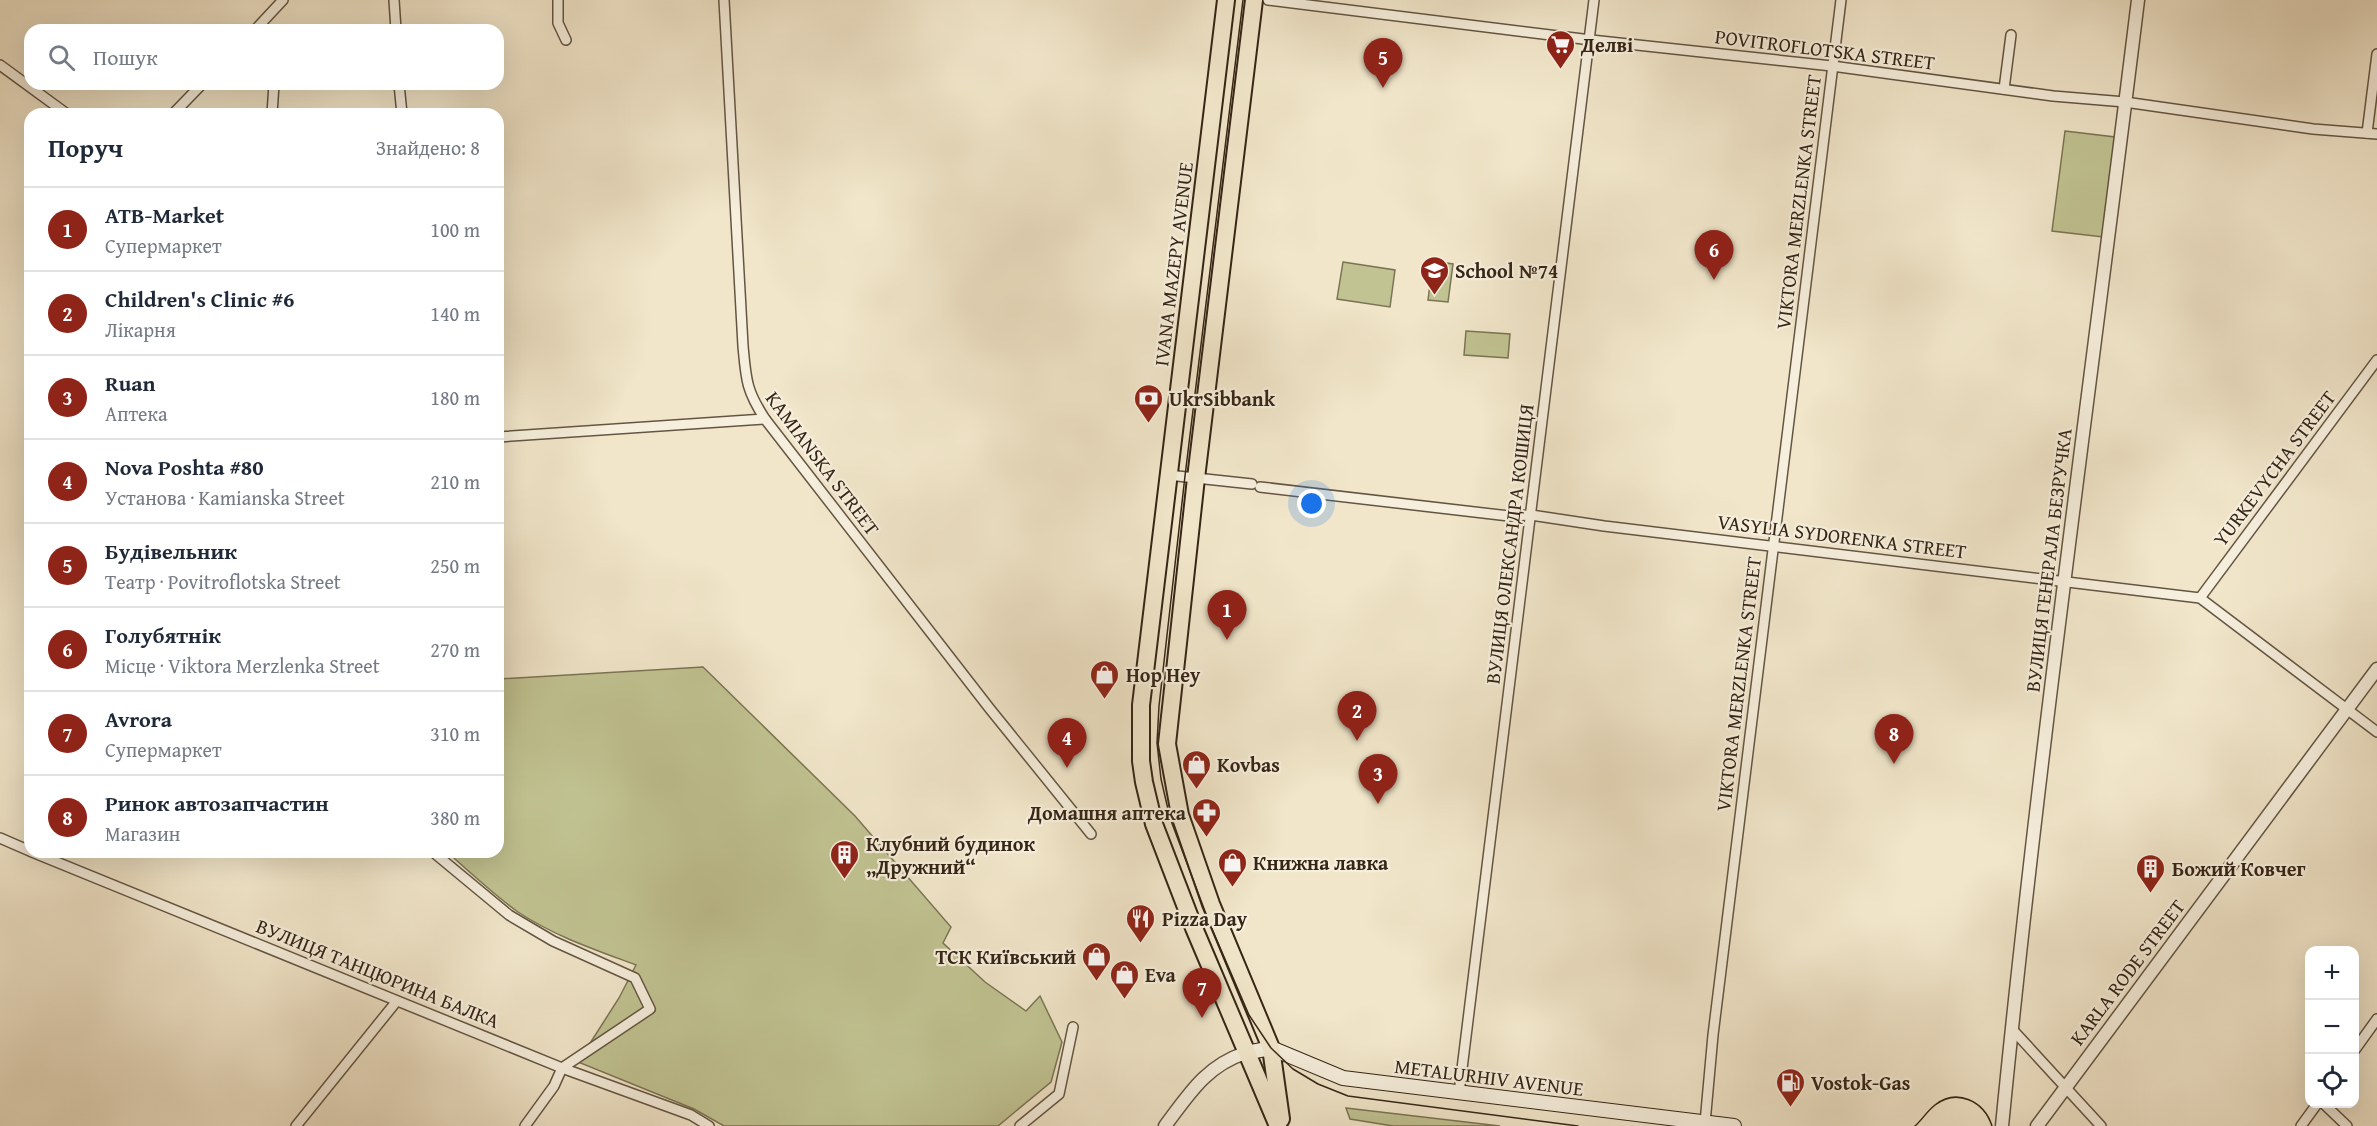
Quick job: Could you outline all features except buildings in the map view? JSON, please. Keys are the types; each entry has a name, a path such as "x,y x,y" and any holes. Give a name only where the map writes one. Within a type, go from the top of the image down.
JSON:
{"highway":[{"name":"IVANA MAZEPY AVENUE","path":"1226,0 1141,705 1140,734 1144,782 1155,824 1194,928 1245,1053 1278,1126"},
{"path":"1254,0 1172,688 1168,753 1179,815 1211,904 1271,1048 1282,1126"}],"main road":[{"path":"1245,1053 1271,1048"},
{"name":"METALURHIV AVENUE","path":"1271,1048 1343,1078 1734,1126"}],"street":[{"path":"261,24 283,0"},
{"path":"394,0 396,24"},
{"path":"558,0 558,23 566,40"},
{"name":"KAMIANSKA STREET","path":"724,0 746,384 750,397 990,710 1091,834"},
{"name":"POVITROFLOTSKA STREET","path":"1268,0 2125,102 2284,126 2372,133"},
{"name":"ВУЛИЦЯ ОЛЕКСАНДРА КОШИЦЯ","path":"1459,1093 1591,40 1594,0"},
{"name":"VIKTORA MERZLENKA STREET","path":"1705,1123 1714,1023 1841,0"},
{"name":"ВУЛИЦЯ ГЕНЕРАЛА БЕЗРУЧКА","path":"2002,1126 2065,580 2138,0"},
{"path":"2004,89 2011,35"},
{"path":"2372,133 2377,54"},
{"path":"0,65 24,83"},
{"path":"34,90 59,108"},
{"path":"178,108 196,90"},
{"path":"272,108 274,90"},
{"path":"400,90 401,108"},
{"name":"YURKEVYCHA STREET","path":"2200,598 2377,360"},
{"path":"504,437 765,419"},
{"name":"VASYLIA SYDORENKA STREET","path":"1168,475 1509,516 1531,515 2200,598 2377,732"},
{"name":"KARLA RODE STREET","path":"2037,1126 2377,669"},
{"name":"ВУЛИЦЯ ТАНЦЮРИНА БАЛКА","path":"0,838 24,848"},
{"name":"ВУЛИЦЯ ТАНЦЮРИНА БАЛКА","path":"49,858 199,918 396,1002 562,1068 691,1115 709,1126"},
{"path":"440,858 508,915 554,941 635,978 650,1009 562,1068 554,1086 525,1126"},
{"path":"296,1126 396,1002"},
{"path":"2359,1045 2377,1019"},
{"path":"1020,1126 1059,1094 1073,1027"},
{"path":"2012,1029 2101,1126"},
{"path":"1165,1126 1212,1068 1229,1058 1245,1053"},
{"path":"2301,1126 2314,1108"},
{"path":"2328,1108 2347,1126"}],"green space":[{"path":"2065,131 2115,137 2103,237 2052,231"},
{"path":"1433,261 1453,264 1448,302 1428,300"},
{"path":"1343,262 1395,270 1390,307 1337,299"},
{"path":"1466,331 1510,334 1508,358 1464,355"},
{"path":"703,667 855,816 951,927 943,943 985,982 1026,1011 1040,996 1062,1042 1051,1082 998,1126 724,1126 694,1109 578,1062 619,998 636,965 576,942 532,921 500,898 454,858 504,858 504,679"},
{"path":"1346,1108 1500,1126 1393,1126 1350,1119"}],"tram line":[{"path":"1243,0 1159,706 1157,743 1161,779 1170,818 1209,922 1249,1015 1271,1048 1293,1069 1318,1084 1348,1096 1578,1126"},
{"path":"1915,1126 1935,1105 1952,1098 1961,1098 1976,1104 1983,1110 1992,1126"}],"place":[{"name":"Делві","path":"1560,70"},
{"name":"Будівельник","path":"1383,88"},
{"name":"Голубятнік","path":"1714,280"},
{"name":"School №74","path":"1434,296"},
{"name":"UkrSibbank","path":"1148,424"},
{"name":"ATB-Market","path":"1227,640"},
{"name":"Hop Hey","path":"1105,700"},
{"name":"Children's Clinic #6","path":"1357,741"},
{"name":"Ринок автозапчастин","path":"1894,764"},
{"name":"Nova Poshta #80","path":"1067,768"},
{"name":"Kovbas","path":"1196,790"},
{"name":"Ruan","path":"1378,804"},
{"name":"Домашня аптека","path":"1207,838"},
{"name":"Клубний будинок „Дружний“","path":"845,880"},
{"name":"Книжна лавка","path":"1232,888"},
{"name":"Божий Ковчег","path":"2151,894"},
{"name":"Pizza Day","path":"1141,944"},
{"name":"ТСК Київський","path":"1097,982"},
{"name":"Eva","path":"1124,1000"},
{"name":"Avrora","path":"1202,1018"},
{"name":"Vostok-Gas","path":"1790,1108"}]}
